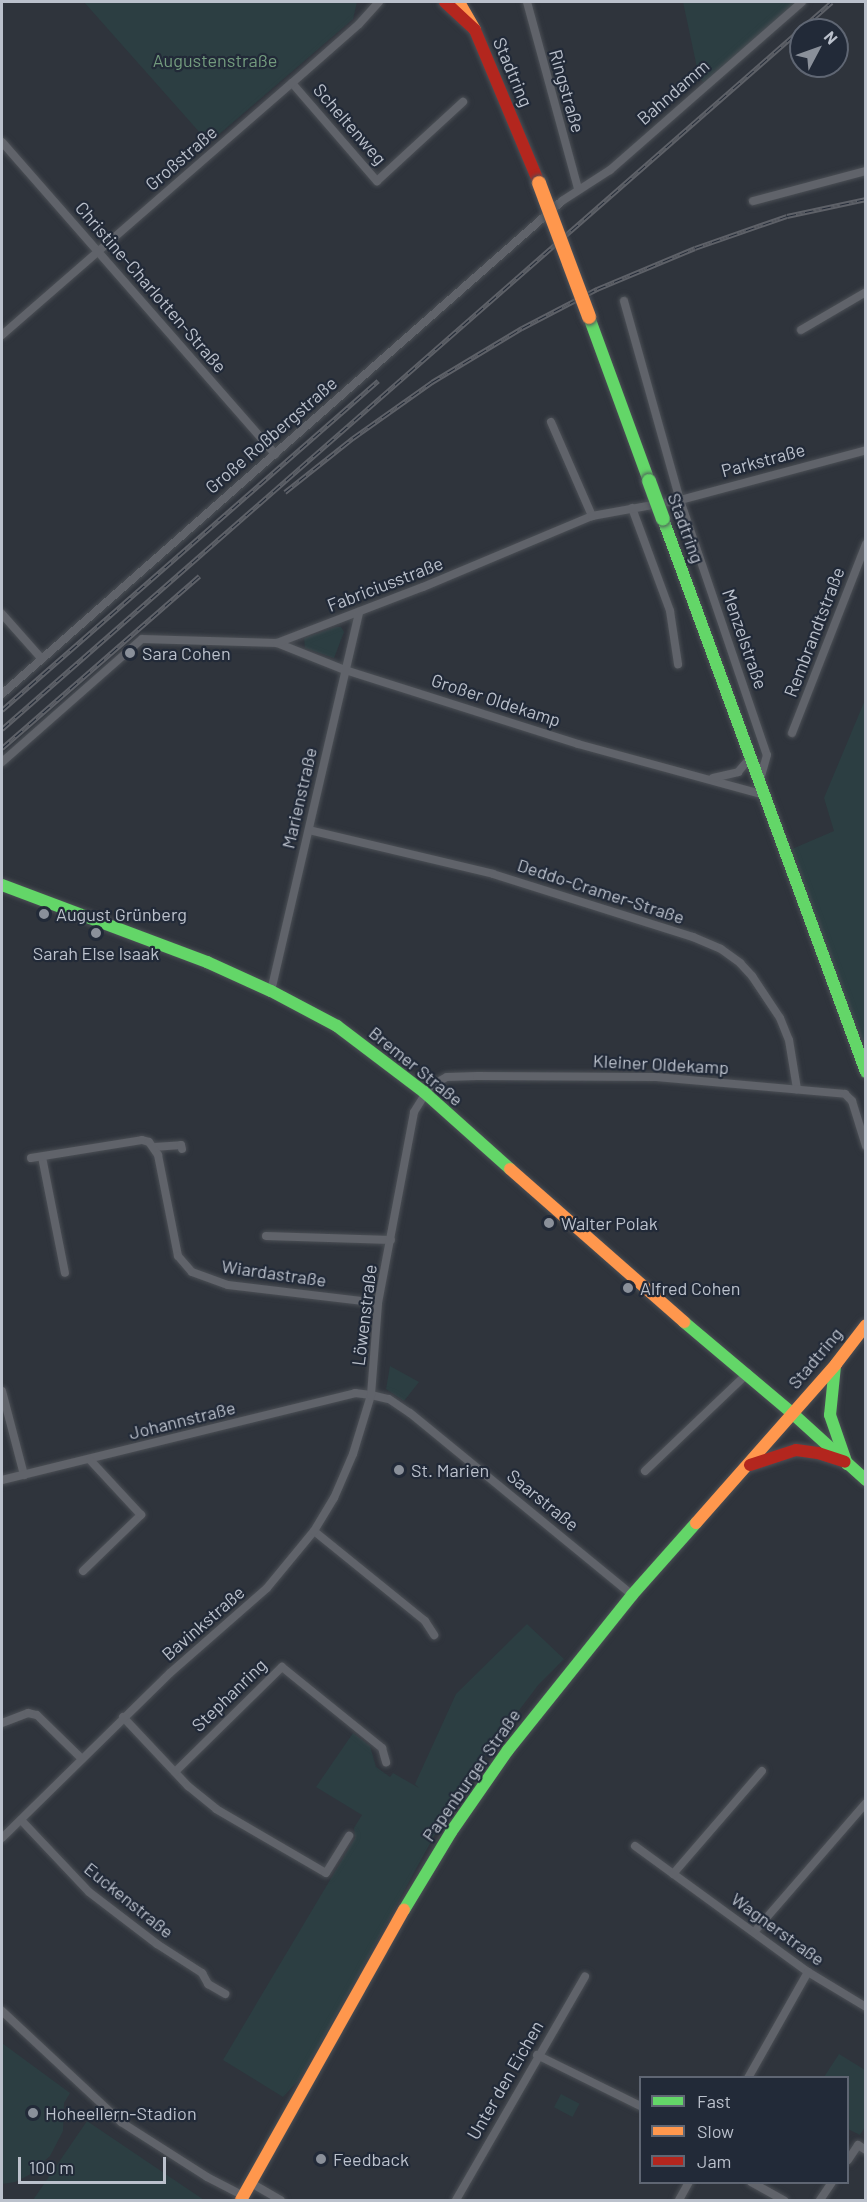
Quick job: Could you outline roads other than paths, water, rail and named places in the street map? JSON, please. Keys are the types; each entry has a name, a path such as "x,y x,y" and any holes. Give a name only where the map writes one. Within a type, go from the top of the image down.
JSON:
{"main road":[{"path":"445,2 475,30"},
{"name":"Stadtring","path":"459,2 475,30 539,183 866,1071"},
{"name":"Bremer Straße","path":"2,885 90,916 271,991 337,1026 424,1092 666,1306 748,1373 866,1480"},
{"name":"Stadtring","path":"792,1413 836,1364 866,1325"},
{"path":"836,1364 830,1415 846,1463"},
{"name":"Papenburger Straße","path":"246,2193 451,1832 517,1738 632,1595 792,1413"},
{"path":"747,1466 795,1450 818,1453 846,1463"}],"street":[{"name":"Großstraße","path":"2,335 359,24 379,2"},
{"name":"Ringstraße","path":"527,2 578,189"},
{"name":"Bahndamm","path":"562,201 610,170 802,2"},
{"name":"Scheltenweg","path":"292,83 377,181 463,102"},
{"name":"Christine-Charlotten-Straße","path":"2,142 275,454"},
{"path":"753,201 866,171"},
{"name":"Große Roßbergstraße","path":"2,694 562,201"},
{"path":"801,330 866,292"},
{"name":"Menzelstraße","path":"624,301 680,500 767,756 760,780"},
{"path":"551,422 592,516"},
{"name":"Parkstraße","path":"668,501 680,500 866,450"},
{"name":"Fabriciusstraße","path":"2,762 142,639 278,643 592,516 668,501"},
{"path":"632,508 670,611 678,664"},
{"name":"Rembrandtstraße","path":"792,733 866,544"},
{"name":"Marienstraße","path":"271,991 359,612"},
{"path":"2,614 42,659"},
{"name":"Großer Oldekamp","path":"278,643 345,670 578,744 765,795"},
{"name":"Großer Oldekamp","path":"707,779 730,776 744,767 751,757"},
{"name":"Deddo-Cramer-Straße","path":"309,830 493,874 721,949 740,963 752,976 780,1018 790,1049 796,1089"},
{"name":"Kleiner Oldekamp","path":"424,1092 440,1079 477,1076 656,1077 845,1094 852,1101 866,1146"},
{"name":"Löwenstraße","path":"371,1395 378,1304 414,1112 424,1092"},
{"path":"31,1158 142,1140 154,1147 181,1145 182,1149"},
{"name":"Wiardastraße","path":"154,1147 158,1155 178,1256 192,1272 228,1285 378,1304"},
{"path":"42,1157 65,1273"},
{"name":"Löwenstraße","path":"266,1236 391,1240"},
{"path":"645,1471 748,1373"},
{"path":"2,1391 24,1475"},
{"name":"Johannstraße","path":"2,1480 355,1393 371,1395"},
{"name":"Bavinkstraße","path":"2,1838 123,1717 267,1588 314,1531 334,1498 353,1454 371,1395"},
{"name":"Saarstraße","path":"371,1395 388,1399 410,1413 632,1595"},
{"path":"83,1570 141,1515 90,1460"},
{"path":"314,1531 425,1621 434,1635"},
{"name":"Stephanring","path":"175,1772 282,1667 382,1748 386,1762"},
{"path":"2,1723 28,1713 37,1715 81,1758"},
{"path":"123,1717 175,1772 216,1809 326,1873 349,1836"},
{"path":"673,1874 762,1772"},
{"path":"755,1930 865,1804"},
{"name":"Euckenstraße","path":"21,1820 63,1867 96,1898 157,1944 202,1973 208,1984 225,1994"},
{"name":"Wagnerstraße","path":"635,1846 755,1930 808,1972 866,2007"},
{"path":"749,2076 808,1972"},
{"name":"Unter den Eichen","path":"456,2200 537,2055 585,1977"},
{"path":"2,2011 121,2122 207,2177 246,2193 280,2200"},
{"path":"537,2055 639,2106"},
{"path":"849,2158 858,2145 866,2150"},
{"path":"679,2200 688,2184"},
{"path":"756,2184 784,2200"},
{"path":"820,2200 831,2184"}],"railway":[{"path":"2,729 832,2"},
{"path":"285,492 353,438 432,382 522,328 597,289 695,248 787,216 866,199"},
{"path":"2,710 378,381"},
{"path":"2,748 199,576"}],"place":[{"name":"Sara Cohen","path":"130,653"},
{"name":"August Grünberg","path":"44,914"},
{"name":"Sarah Else Isaak","path":"96,933"},
{"name":"Walter Polak","path":"549,1223"},
{"name":"Alfred Cohen","path":"628,1288"},
{"name":"St. Marien","path":"399,1470"},
{"name":"Hoheellern-Stadion","path":"33,2113"},
{"name":"Feedback","path":"321,2159"}],"park label":[{"name":"Augustenstraße","path":"215,60"}]}
